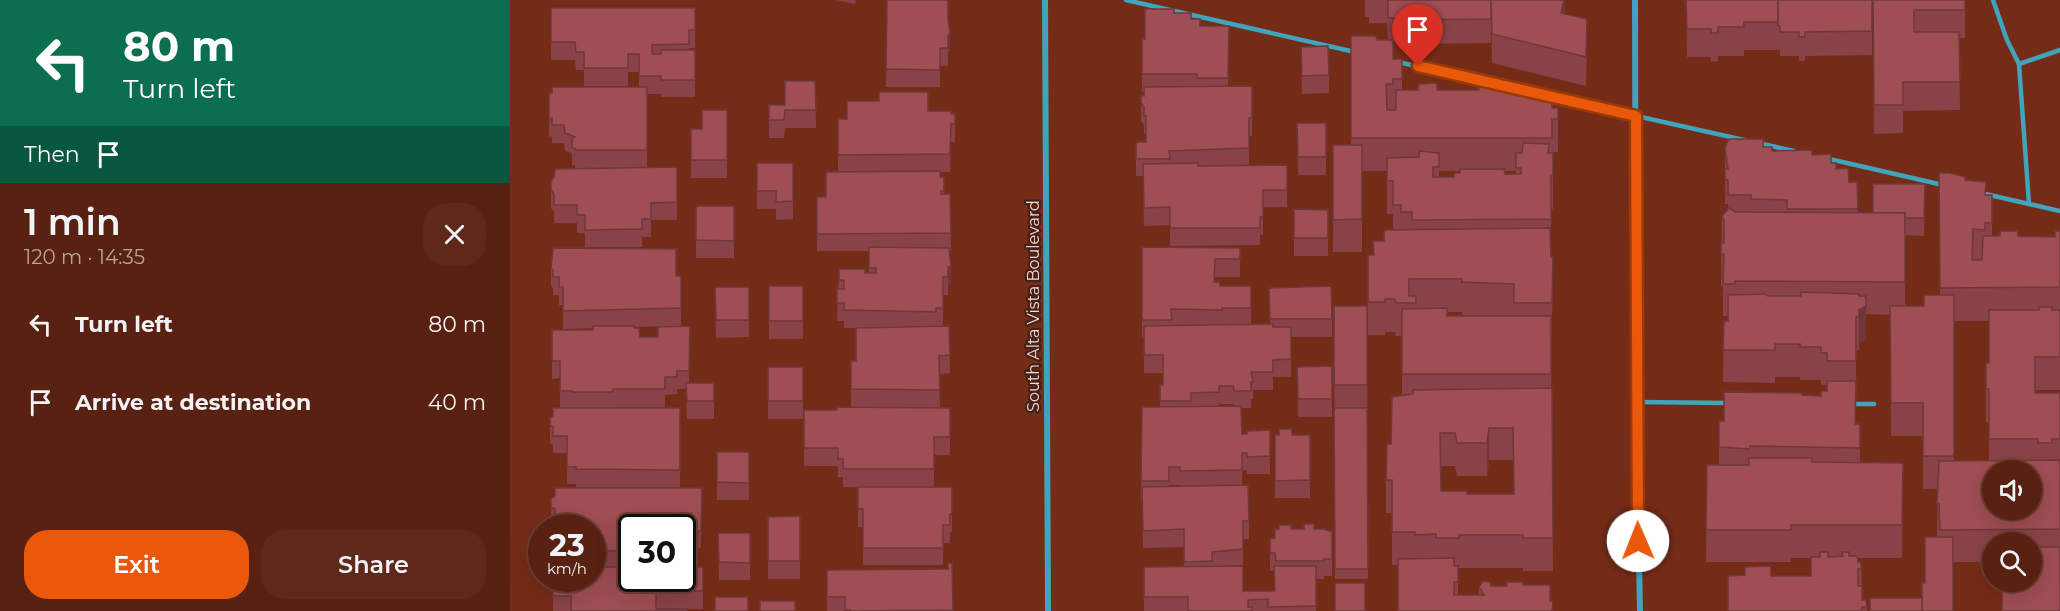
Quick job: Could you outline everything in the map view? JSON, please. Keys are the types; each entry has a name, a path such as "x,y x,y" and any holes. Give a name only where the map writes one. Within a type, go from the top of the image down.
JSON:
{"street":[{"name":"South Alta Vista Boulevard","path":"1045,0 1048,611"},
{"path":"1635,0 1636,402 1640,611"}],"lane":[{"path":"1126,0 1356,52"},
{"path":"1993,0 2007,40 2019,64 2029,204"},
{"path":"2019,64 2060,50"},
{"path":"1391,60 1529,92"},
{"path":"1540,94 1797,152"},
{"path":"1820,157 1948,186"},
{"path":"1971,191 2060,211"},
{"path":"1636,402 1737,403"},
{"path":"1851,404 1874,404"}],"building":[{"path":"887,0 948,0 950,33 948,48 940,48 940,70 886,69"},
{"path":"1388,0 1491,0 1491,19 1388,18"},
{"path":"1491,0 1564,0 1561,13 1587,19 1586,57 1492,34"},
{"path":"1686,0 1778,0 1778,22 1744,22 1744,27 1718,27 1718,33 1711,33 1711,29 1687,29"},
{"path":"1778,0 1872,0 1872,31 1805,32 1805,37 1799,37 1799,32 1780,32"},
{"path":"1873,0 1965,0 1965,10 1914,10 1914,32 1959,32 1960,82 1903,82 1903,105 1874,105"},
{"path":"551,8 695,8 695,30 689,30 689,44 652,45 652,54 661,54 661,50 695,50 695,80 661,80 661,76 639,76 639,54 628,54 628,68 584,68 584,52 576,52 575,42 551,42"},
{"path":"1145,9 1174,9 1174,13 1191,13 1191,19 1200,19 1200,26 1229,26 1228,78 1197,78 1197,74 1142,74"},
{"path":"1351,36 1376,36 1377,40 1393,40 1393,59 1402,59 1402,79 1393,79 1393,84 1386,84 1387,110 1396,110 1396,90 1418,90 1418,84 1437,83 1437,90 1479,90 1479,84 1498,84 1498,90 1552,90 1552,108 1558,108 1558,119 1552,119 1552,138 1351,138"},
{"path":"1328,46 1329,75 1302,76 1301,47"},
{"path":"785,81 815,81 816,110 785,110 784,120 769,120 769,105 785,105"},
{"path":"1252,86 1249,148 1169,151 1170,159 1136,159 1136,142 1146,142 1146,116 1144,116 1144,107 1141,103 1144,87"},
{"path":"552,87 647,87 647,150 575,150 572,148 572,138 575,137 565,133 564,125 552,125 552,118 549,119 549,93 552,93"},
{"path":"879,92 928,92 928,111 951,111 951,114 955,114 955,124 951,124 950,154 838,155 838,119 847,119 847,101 879,101"},
{"path":"702,110 727,110 727,160 691,160 691,129 702,129"},
{"path":"1297,123 1326,123 1326,157 1298,157"},
{"path":"1729,139 1763,139 1763,147 1772,147 1772,151 1812,150 1812,155 1831,154 1831,163 1836,163 1836,169 1848,168 1849,182 1857,182 1858,209 1787,209 1787,200 1751,199 1751,195 1728,195 1728,180 1725,180 1725,169 1728,169 1725,149"},
{"path":"1523,143 1549,144 1548,153 1553,153 1551,219 1412,220 1412,212 1401,212 1401,205 1393,205 1393,181 1387,181 1387,158 1419,157 1419,151 1439,153 1439,167 1433,167 1433,177 1454,177 1454,173 1460,173 1460,169 1504,169 1505,174 1521,174 1521,168 1516,168 1516,153 1522,153"},
{"path":"1333,145 1362,145 1362,219 1333,220"},
{"path":"757,163 793,163 793,201 776,202 776,191 757,191"},
{"path":"1198,163 1198,166 1287,165 1287,190 1263,190 1263,217 1260,217 1260,228 1170,228 1170,207 1144,208 1143,164"},
{"path":"677,167 677,202 651,203 651,219 642,219 642,229 585,230 585,215 577,215 577,205 554,205 551,181 555,169"},
{"path":"940,171 940,177 944,177 944,191 941,191 941,194 950,194 951,233 817,234 817,197 826,197 826,172"},
{"path":"1939,173 1950,173 1965,177 1965,180 1986,182 1985,195 1992,195 1992,223 1985,223 1985,230 1973,229 1972,260 1982,260 1983,236 2000,236 2000,231 2018,231 2018,236 2055,237 2055,231 2060,231 2060,287 1940,288"},
{"path":"1873,184 1925,184 1924,218 1905,218 1905,213 1873,213"},
{"path":"696,206 734,206 734,241 696,240"},
{"path":"1729,208 1736,212 1905,213 1905,282 1735,281 1735,284 1723,284 1724,254 1721,254 1721,243 1724,243 1724,221 1722,216"},
{"path":"1294,209 1328,210 1328,238 1294,238"},
{"path":"1550,228 1551,257 1553,257 1552,303 1514,303 1514,284 1462,282 1462,279 1409,279 1409,296 1416,296 1416,303 1396,303 1395,299 1385,299 1385,302 1368,302 1368,255 1374,255 1373,241 1384,241 1384,230"},
{"path":"869,247 949,248 951,266 948,267 948,277 943,277 943,308 936,308 936,312 844,310 844,303 837,303 837,289 844,289 844,280 839,280 839,269 865,269 865,273 876,273 876,268 869,268"},
{"path":"1142,247 1240,248 1240,259 1215,259 1214,282 1220,282 1220,286 1251,286 1251,308 1171,309 1172,320 1142,320"},
{"path":"553,248 676,249 676,276 681,276 681,308 563,311 563,287 559,287 559,277 553,277 551,268"},
{"path":"769,286 803,286 803,321 769,321"},
{"path":"1331,286 1332,319 1270,319 1269,288"},
{"path":"715,287 749,287 749,320 716,320"},
{"path":"1801,292 1866,296 1866,306 1859,310 1859,317 1856,317 1856,361 1827,361 1827,353 1821,353 1821,347 1800,347 1800,344 1775,344 1775,350 1723,350 1724,321 1728,321 1728,295 1801,296"},
{"path":"1924,295 1954,295 1954,456 1923,456 1923,403 1891,403 1890,306 1924,306"},
{"path":"1334,306 1367,306 1367,385 1334,385"},
{"path":"2039,307 2052,307 2052,310 2060,310 2060,357 2035,357 2035,393 2060,393 2060,439 2052,439 2052,443 2038,443 2038,439 1989,439 1989,389 1986,389 1986,363 1989,363 1989,310 2039,310"},
{"path":"1447,308 1447,316 1551,316 1551,374 1402,374 1402,309"},
{"path":"1273,324 1273,327 1291,327 1291,359 1273,360 1273,372 1251,372 1253,382 1251,382 1251,391 1234,391 1233,386 1219,386 1219,392 1191,393 1191,401 1160,401 1160,385 1163,385 1163,355 1144,355 1144,326"},
{"path":"593,326 634,326 634,328 639,328 640,337 658,337 658,327 690,326 689,371 677,371 677,377 665,377 665,389 613,389 613,392 560,391 560,361 552,361 552,330 593,330"},
{"path":"949,326 950,355 939,356 940,390 851,389 851,361 856,361 856,328"},
{"path":"1332,366 1332,399 1298,399 1297,367"},
{"path":"768,367 803,367 803,401 768,401"},
{"path":"1827,381 1856,381 1855,424 1860,424 1860,448 1719,447 1719,421 1724,421 1724,392 1802,393 1802,395 1821,396 1821,391 1827,391"},
{"path":"686,383 714,383 714,401 687,401"},
{"path":"1552,388 1553,538 1523,538 1523,535 1459,535 1459,538 1436,538 1436,534 1415,535 1415,532 1392,532 1392,480 1386,480 1387,444 1391,444 1392,397 1413,394 1413,390","holes":["1489,428 1513,428 1514,494 1467,494 1467,491 1441,491 1440,433 1455,433 1457,443 1487,443"]},
{"path":"1241,406 1242,434 1247,434 1247,431 1270,430 1270,456 1247,457 1247,453 1242,453 1242,470 1180,471 1180,467 1169,467 1169,481 1141,481 1142,407"},
{"path":"837,407 950,408 950,437 934,437 934,469 843,469 843,459 838,459 838,448 804,448 804,410 837,410"},
{"path":"553,408 680,408 680,470 567,467 567,436 553,436 550,418 553,416"},
{"path":"1334,408 1367,408 1368,569 1335,569"},
{"path":"1279,429 1292,429 1292,435 1310,435 1310,480 1275,481 1275,435 1279,435"},
{"path":"717,452 749,452 749,483 717,482"},
{"path":"1749,458 1812,458 1812,462 1903,463 1902,525 1791,525 1791,530 1706,530 1707,465 1749,465"},
{"path":"2042,460 2060,460 2060,529 1940,530 1939,504 1937,504 1939,461 1982,461 1982,520 2042,520"},
{"path":"1248,485 1249,521 1243,521 1243,549 1212,552 1212,561 1184,562 1184,529 1143,531 1142,487"},
{"path":"858,487 952,487 952,514 950,514 950,525 943,525 943,548 863,548 863,509 858,509"},
{"path":"555,488 702,488 701,531 696,531 696,514 618,514 618,551 606,551 606,514 555,514 555,509 551,507 551,499 555,496"},
{"path":"800,516 800,561 768,561 768,517"},
{"path":"1304,524 1314,524 1314,529 1332,532 1332,559 1276,561 1275,553 1270,553 1270,539 1275,538 1275,529 1279,529 1279,525 1291,525 1291,529 1304,529"},
{"path":"718,533 750,533 750,563 719,562"},
{"path":"1925,537 1953,537 1953,611 1922,611 1922,583 1925,583"},
{"path":"2042,547 2060,547 2060,611 2002,611 2002,592 2042,592"},
{"path":"1820,552 1828,552 1828,557 1843,556 1842,552 1849,552 1849,556 1857,556 1858,562 1861,562 1861,569 1858,569 1858,586 1862,586 1862,600 1866,600 1867,607 1862,607 1862,611 1728,611 1728,576 1745,575 1745,567 1771,566 1771,576 1811,576 1811,557 1820,557"},
{"path":"1454,558 1454,566 1458,566 1458,582 1454,582 1454,595 1484,595 1479,587 1483,581 1490,582 1491,586 1507,586 1507,582 1523,582 1523,585 1550,585 1552,611 1398,611 1398,559"},
{"path":"948,563 952,563 953,610 850,611 845,610 845,597 827,597 827,570 948,569"},
{"path":"1243,566 1243,591 1275,591 1274,566 1316,566 1316,606 1268,607 1268,599 1248,600 1248,607 1252,607 1252,611 1188,611 1188,597 1144,597 1144,567"},
{"path":"606,567 618,567 618,592 656,592 656,609 687,609 687,611 571,611 571,596 553,596 553,592 606,592"},
{"path":"696,567 703,567 703,591 696,591"},
{"path":"1335,583 1365,583 1365,611 1335,611"},
{"path":"715,597 748,597 748,611 715,611"},
{"path":"1870,598 1922,598 1922,611 1870,611"},
{"path":"760,601 795,601 795,611 760,611"}],"route":[{"path":"1418,66 1636,116 1638,541"}]}
